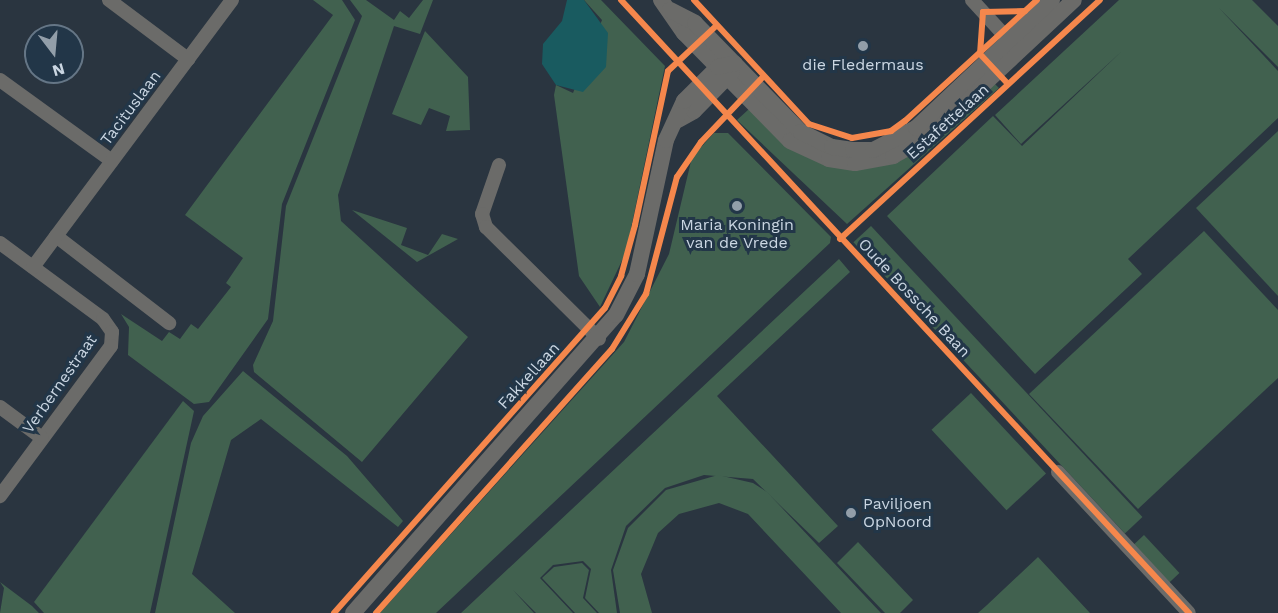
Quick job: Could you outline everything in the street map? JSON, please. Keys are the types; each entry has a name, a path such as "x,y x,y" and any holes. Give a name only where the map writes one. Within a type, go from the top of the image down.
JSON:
{"street":[{"path":"109,0 188,59"},
{"name":"Tacituslaan","path":"33,267 232,0"},
{"path":"972,0 1014,46"},
{"name":"Estafettelaan","path":"718,67 790,141 829,159 855,163 893,156 926,138 1014,46 1052,0"},
{"name":"Estafettelaan","path":"735,63 801,132 832,147 873,150 916,128 1014,46 1074,0"},
{"path":"665,5 695,23 735,63"},
{"path":"665,5 718,67 735,63"},
{"path":"730,80 735,63"},
{"name":"Fakkellaan","path":"353,613 599,339 637,274 666,140 678,120 684,101 718,67"},
{"path":"0,80 112,161"},
{"name":"Fakkellaan","path":"678,120 730,80"},
{"path":"499,165 482,214 486,227 599,339"},
{"path":"56,236 169,323"},
{"path":"0,243 33,267"},
{"name":"Verbernestraat","path":"0,496 111,346 112,332 103,319 33,267"},
{"path":"0,407 42,438"},
{"path":"1058,472 1190,613"}],"shaded area":[{"path":"313,0 342,0 355,20 282,204 268,319 209,402 194,404 128,355 129,327 121,314 162,341 169,332 180,339 191,324 198,329 231,287 226,283 243,258 185,215 333,15"},
{"path":"350,0 366,0 394,20 400,11 409,18 423,0 433,0 420,34 394,26 338,195 341,221 468,337 362,462 254,372 253,365 273,321 286,206 362,16"},
{"path":"567,0 584,0 608,33 606,67 583,92 556,85 542,64 543,44 562,21"},
{"path":"584,0 601,0 665,66 626,252 600,307 579,276 554,95 556,85 573,93 602,20"},
{"path":"1119,0 1252,0 1278,26 1278,67 1219,8 1278,71 1278,118 1128,259 1142,274 1035,374 887,216 993,116 1022,146 1122,51 1021,144 995,115"},
{"path":"425,31 468,77 470,130 446,131 450,116 429,108 421,125 392,114"},
{"path":"993,82 999,88 847,224 737,120 749,109 827,166"},
{"path":"1278,131 1278,296 1196,208"},
{"path":"714,133 728,133 831,237 830,243 436,613 380,613 624,342 669,254 692,157"},
{"path":"352,210 407,228 401,245 428,255 442,234 458,239 417,262"},
{"path":"871,226 1142,517 1125,533 853,242"},
{"path":"1204,231 1278,310 1278,378 1138,509 1029,394"},
{"path":"839,259 850,272 717,396 838,526 819,543 753,479 704,475 665,488 626,526 611,570 617,613 599,613 585,598 591,569 583,561 553,565 540,578 573,613 536,613 513,590 534,613 461,613"},
{"path":"243,371 347,456 403,521 398,527 261,419 231,440 192,574 235,613 155,613 191,443 203,416"},
{"path":"971,393 1046,473 1007,510 932,430"},
{"path":"183,401 194,411 150,613 44,613 34,602"},
{"path":"718,475 753,483 767,492 881,613 841,613 748,514 719,503 679,514 658,533 641,574 652,613 620,613 613,570 628,528 666,490"},
{"path":"1144,535 1179,573 1168,583 1133,545"},
{"path":"858,542 913,600 900,613 885,613 837,563"},
{"path":"1038,557 1090,613 978,613 987,605"},
{"path":"582,563 589,570 583,598 597,613 575,613 542,578 554,567"},
{"path":"0,582 39,613 0,613 4,588"}],"cycle path":[{"name":"Oude Bossche Baan","path":"621,0 1189,613"},
{"path":"694,0 809,124 852,138 891,131 905,121 1037,0"},
{"path":"840,239 1100,0"},
{"path":"1008,84 980,54 983,12 1025,11"},
{"path":"334,613 605,308 621,276 635,225 668,71 716,26"},
{"path":"376,613 612,349 646,294 677,177 701,142 763,77"}],"place":[{"name":"die Fledermaus","path":"863,46"},
{"name":"Maria Koningin van de Vrede","path":"737,206"},
{"name":"Paviljoen OpNoord","path":"851,513"}]}
